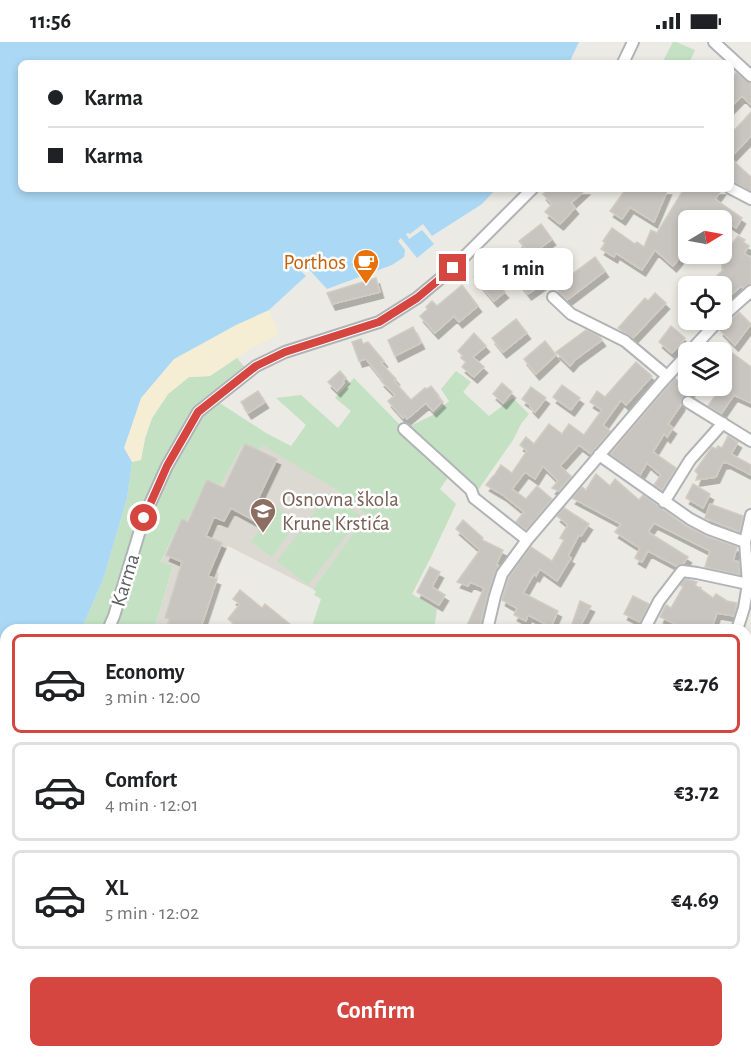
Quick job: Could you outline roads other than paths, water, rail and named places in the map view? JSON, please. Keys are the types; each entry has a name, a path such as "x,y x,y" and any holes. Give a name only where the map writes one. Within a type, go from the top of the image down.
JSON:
{"street":[{"path":"624,60 633,42"},
{"path":"714,42 734,60"},
{"path":"734,60 751,76"},
{"path":"734,190 751,199"},
{"name":"Karma","path":"111,624 144,518 167,466 198,412 256,366 285,352 379,322 417,298 453,268 529,192"},
{"path":"732,308 751,291"},
{"path":"553,297 571,314 625,341 667,376"},
{"path":"488,624 502,574 527,540 709,330"},
{"path":"688,402 751,441"},
{"path":"664,502 690,460 723,423"},
{"path":"404,429 471,490 474,498 527,540"},
{"path":"599,455 690,519 708,529 745,542"},
{"path":"739,624 748,584 745,542 751,515"},
{"path":"647,624 659,601 682,571 748,584"}],"water":[{"path":"0,42 579,42 570,60 18,60 18,192 493,192 482,204 432,236 423,224 410,234 406,234 409,239 422,230 434,244 417,258 401,238 398,241 405,250 404,257 392,265 327,289 305,265 299,269 306,276 269,310 174,359 141,398 124,448 132,462 127,498 103,580 84,624 0,624"}],"place":[{"name":"Porthos","path":"366,285"},
{"name":"Osnovna škola Krune Krstića","path":"263,534"}]}
